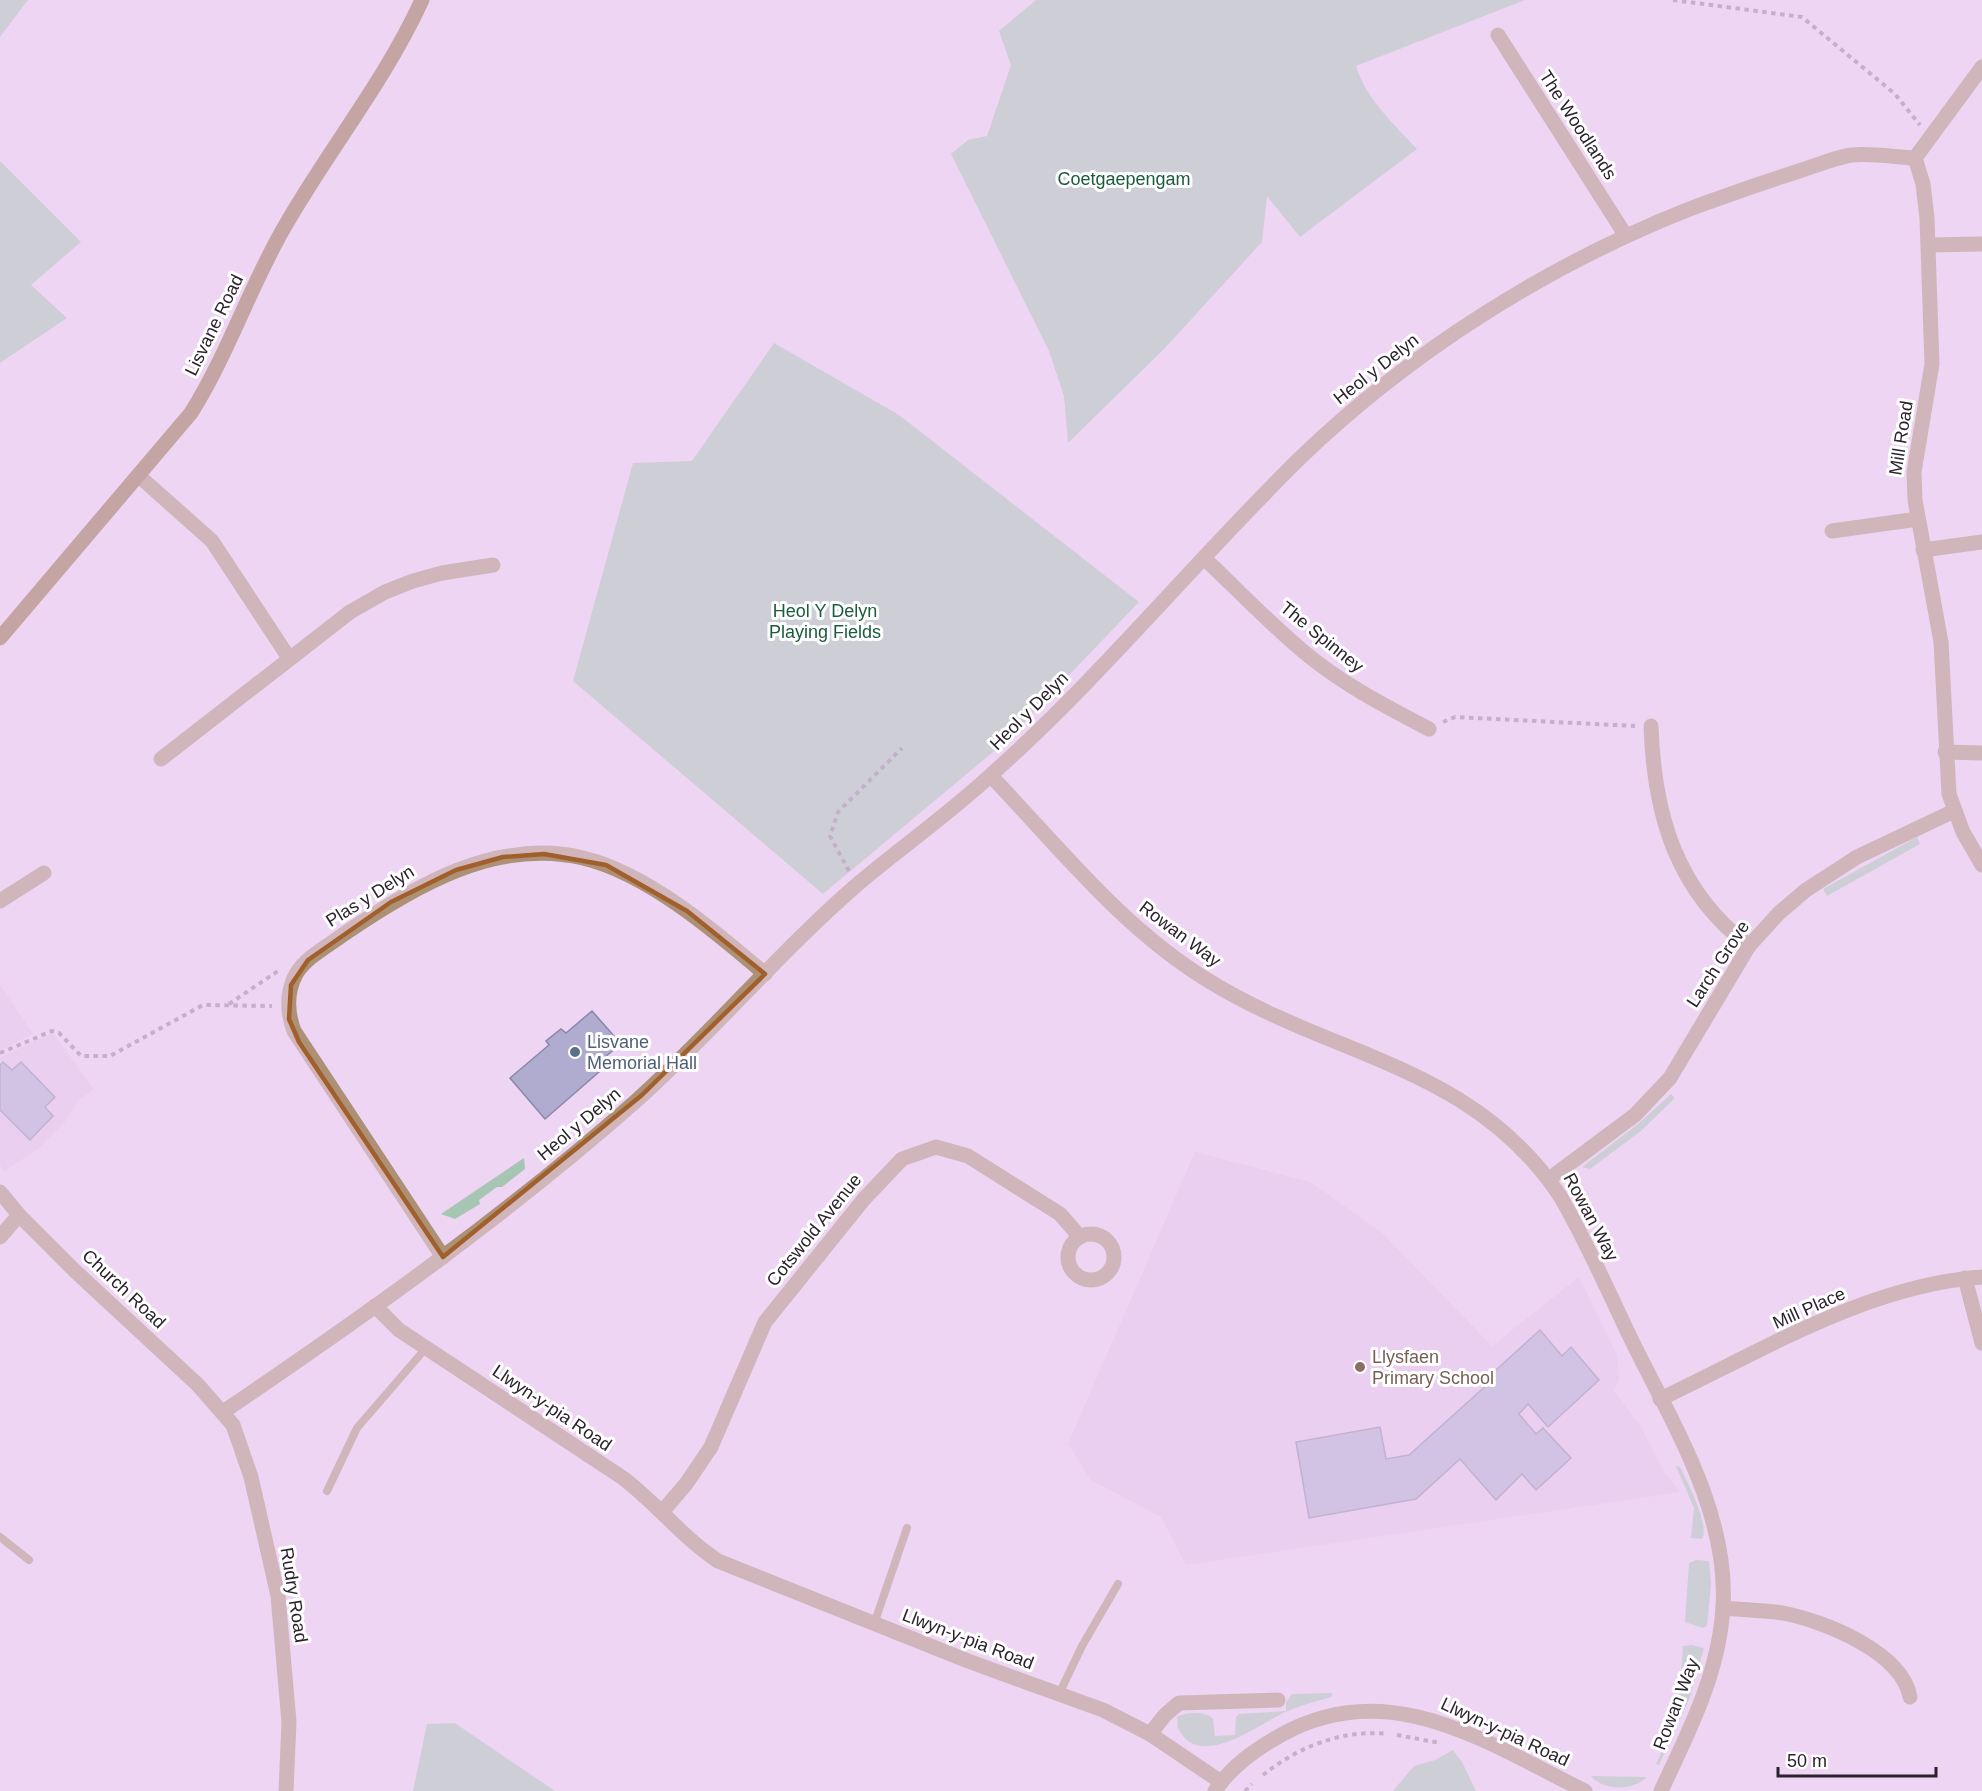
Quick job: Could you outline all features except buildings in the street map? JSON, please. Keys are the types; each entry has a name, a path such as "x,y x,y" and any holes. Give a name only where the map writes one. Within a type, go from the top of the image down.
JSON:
{"main road":[{"name":"Lisvane Road","path":"0,638 138,476 200,398 283,229 380,80 422,0"}],"street":[{"name":"The Woodlands","path":"1498,35 1626,236"},
{"path":"1915,158 1982,67"},
{"name":"Heol y Delyn","path":"224,1412 443,1257 603,1130 680,1059 858,884 991,776 1086,682 1304,455 1400,374 1507,301 1626,236 1715,199 1852,155 1915,158"},
{"name":"Mill Road","path":"1915,158 1923,184 1929,245 1932,364 1914,472 1918,519 1941,642 1945,752 1954,811 1982,865"},
{"path":"1929,245 1982,244"},
{"path":"138,476 212,541 289,657"},
{"path":"1832,531 1918,519"},
{"path":"1923,550 1982,542"},
{"name":"The Spinney","path":"1204,558 1282,632 1328,670 1357,691 1429,729"},
{"path":"161,759 289,657 350,612 385,592 442,573 493,565"},
{"path":"1651,726 1657,793 1671,842 1704,905 1726,928 1749,946"},
{"path":"1945,752 1982,753"},
{"name":"Rowan Way","path":"991,776 1116,908 1180,962 1261,1009 1451,1093 1516,1141 1549,1179 1573,1218 1660,1399 1712,1516 1722,1563 1723,1608 1709,1683 1661,1791"},
{"name":"Larch Grove","path":"1549,1179 1635,1115 1670,1078 1749,946 1779,913 1830,874 1884,843 1954,811"},
{"name":"Plas y Delyn","path":"443,1257 299,1042 289,1019 288,1006 291,985 297,972 308,960 391,902 456,870 503,857 567,855 606,865 687,911 765,974"},
{"path":"0,901 44,873"},
{"name":"Cotswold Avenue","path":"662,1512 686,1484 711,1447 765,1322 864,1199 902,1159 936,1147 968,1156 1060,1214 1080,1237"},
{"name":"Church Road","path":"0,1192 19,1215 224,1412"},
{"path":"0,1237 19,1215"},
{"name":"Mill Place","path":"1660,1399 1846,1312 1920,1286 1982,1277"},
{"path":"1965,1278 1982,1343"},
{"name":"Llwyn-y-pia Road","path":"375,1306 388,1322 623,1478 705,1552 733,1569 1103,1710 1150,1734 1218,1786 1254,1751 1310,1721 1331,1715 1378,1710 1419,1715 1438,1722 1473,1736 1585,1791"},
{"name":"Rudry Road","path":"224,1412 241,1443 251,1477 278,1596 290,1722 286,1791"},
{"path":"1723,1608 1784,1613 1842,1633 1864,1644 1902,1677 1910,1697"},
{"path":"1150,1734 1165,1715 1179,1703 1278,1700"}],"lane":[{"path":"327,1491 357,1428 426,1348"},
{"path":"874,1624 907,1528"},
{"path":"0,1538 29,1560"},
{"path":"1059,1694 1082,1646 1118,1584"}],"path":[{"path":"1673,0 1802,17 1895,94 1929,137"},
{"path":"1429,729 1455,717 1651,726"},
{"path":"858,884 830,836 838,812 902,748"},
{"path":"229,1005 281,969"},
{"path":"0,1053 51,1031 59,1033 81,1056 110,1056 203,1005 288,1006"},
{"path":"1263,1775 1287,1757 1318,1743 1355,1734 1388,1734"},
{"path":"1245,1791 1252,1784"}],"highlighted area":[{"path":"544,854 606,865 687,911 765,974 642,1095 443,1257 299,1042 289,1019 291,985 308,960 391,902 456,870 503,857"}],"shaded area":[{"path":"0,985 33,1034 0,1050"},
{"path":"53,1033 94,1089 78,1101 64,1123 38,1149 4,1171 0,1165 0,1057"},
{"name":"Llysfaen Primary School","path":"1195,1152 1310,1182 1381,1232 1492,1346 1579,1277 1617,1355 1619,1379 1614,1391 1640,1425 1664,1472 1681,1492 1186,1565 1161,1517 1091,1480 1068,1444"}],"green space":[{"path":"0,0 28,0 0,37"},
{"name":"Coetgaepengam","path":"1036,0 1525,0 1356,66 1374,100 1417,149 1300,237 1267,196 1262,242 1165,348 1068,443 1064,396 1049,351 951,154 968,140 987,136 1011,65 999,31"},
{"path":"0,161 81,242 31,285 67,318 0,363"},
{"name":"Heol Y Delyn Playing Fields","path":"774,343 899,415 1139,602 1005,742 823,894 573,681 633,463 692,461"},
{"path":"1917,837 1920,844 1827,896 1823,889"},
{"path":"1671,1094 1675,1098 1641,1131 1590,1169 1582,1167 1638,1124"},
{"path":"524,1158 525,1169 502,1187 497,1187 479,1200 480,1204 455,1219 441,1214"},
{"path":"1676,1466 1680,1467 1697,1503 1703,1524 1702,1539 1691,1538 1694,1508"},
{"path":"1696,1560 1709,1561 1711,1584 1707,1626 1703,1628 1685,1622 1689,1563"},
{"path":"1692,1645 1704,1648 1690,1697 1659,1765 1656,1764 1678,1717 1683,1646"},
{"path":"1332,1693 1332,1697 1289,1710 1245,1734 1215,1745 1201,1746 1188,1741 1178,1727 1177,1717 1190,1713 1201,1714 1213,1719 1215,1736 1235,1735 1236,1717 1239,1714 1286,1711 1286,1702 1292,1694"},
{"path":"455,1723 555,1791 413,1791 427,1724"},
{"path":"1453,1750 1462,1762 1476,1791 1393,1791 1414,1766 1435,1760"},
{"path":"1591,1776 1647,1777 1634,1785 1610,1787 1596,1781"}],"place":[{"name":"Lisvane Memorial Hall","path":"575,1052"},
{"name":"Llysfaen Primary School","path":"1360,1367"}]}
